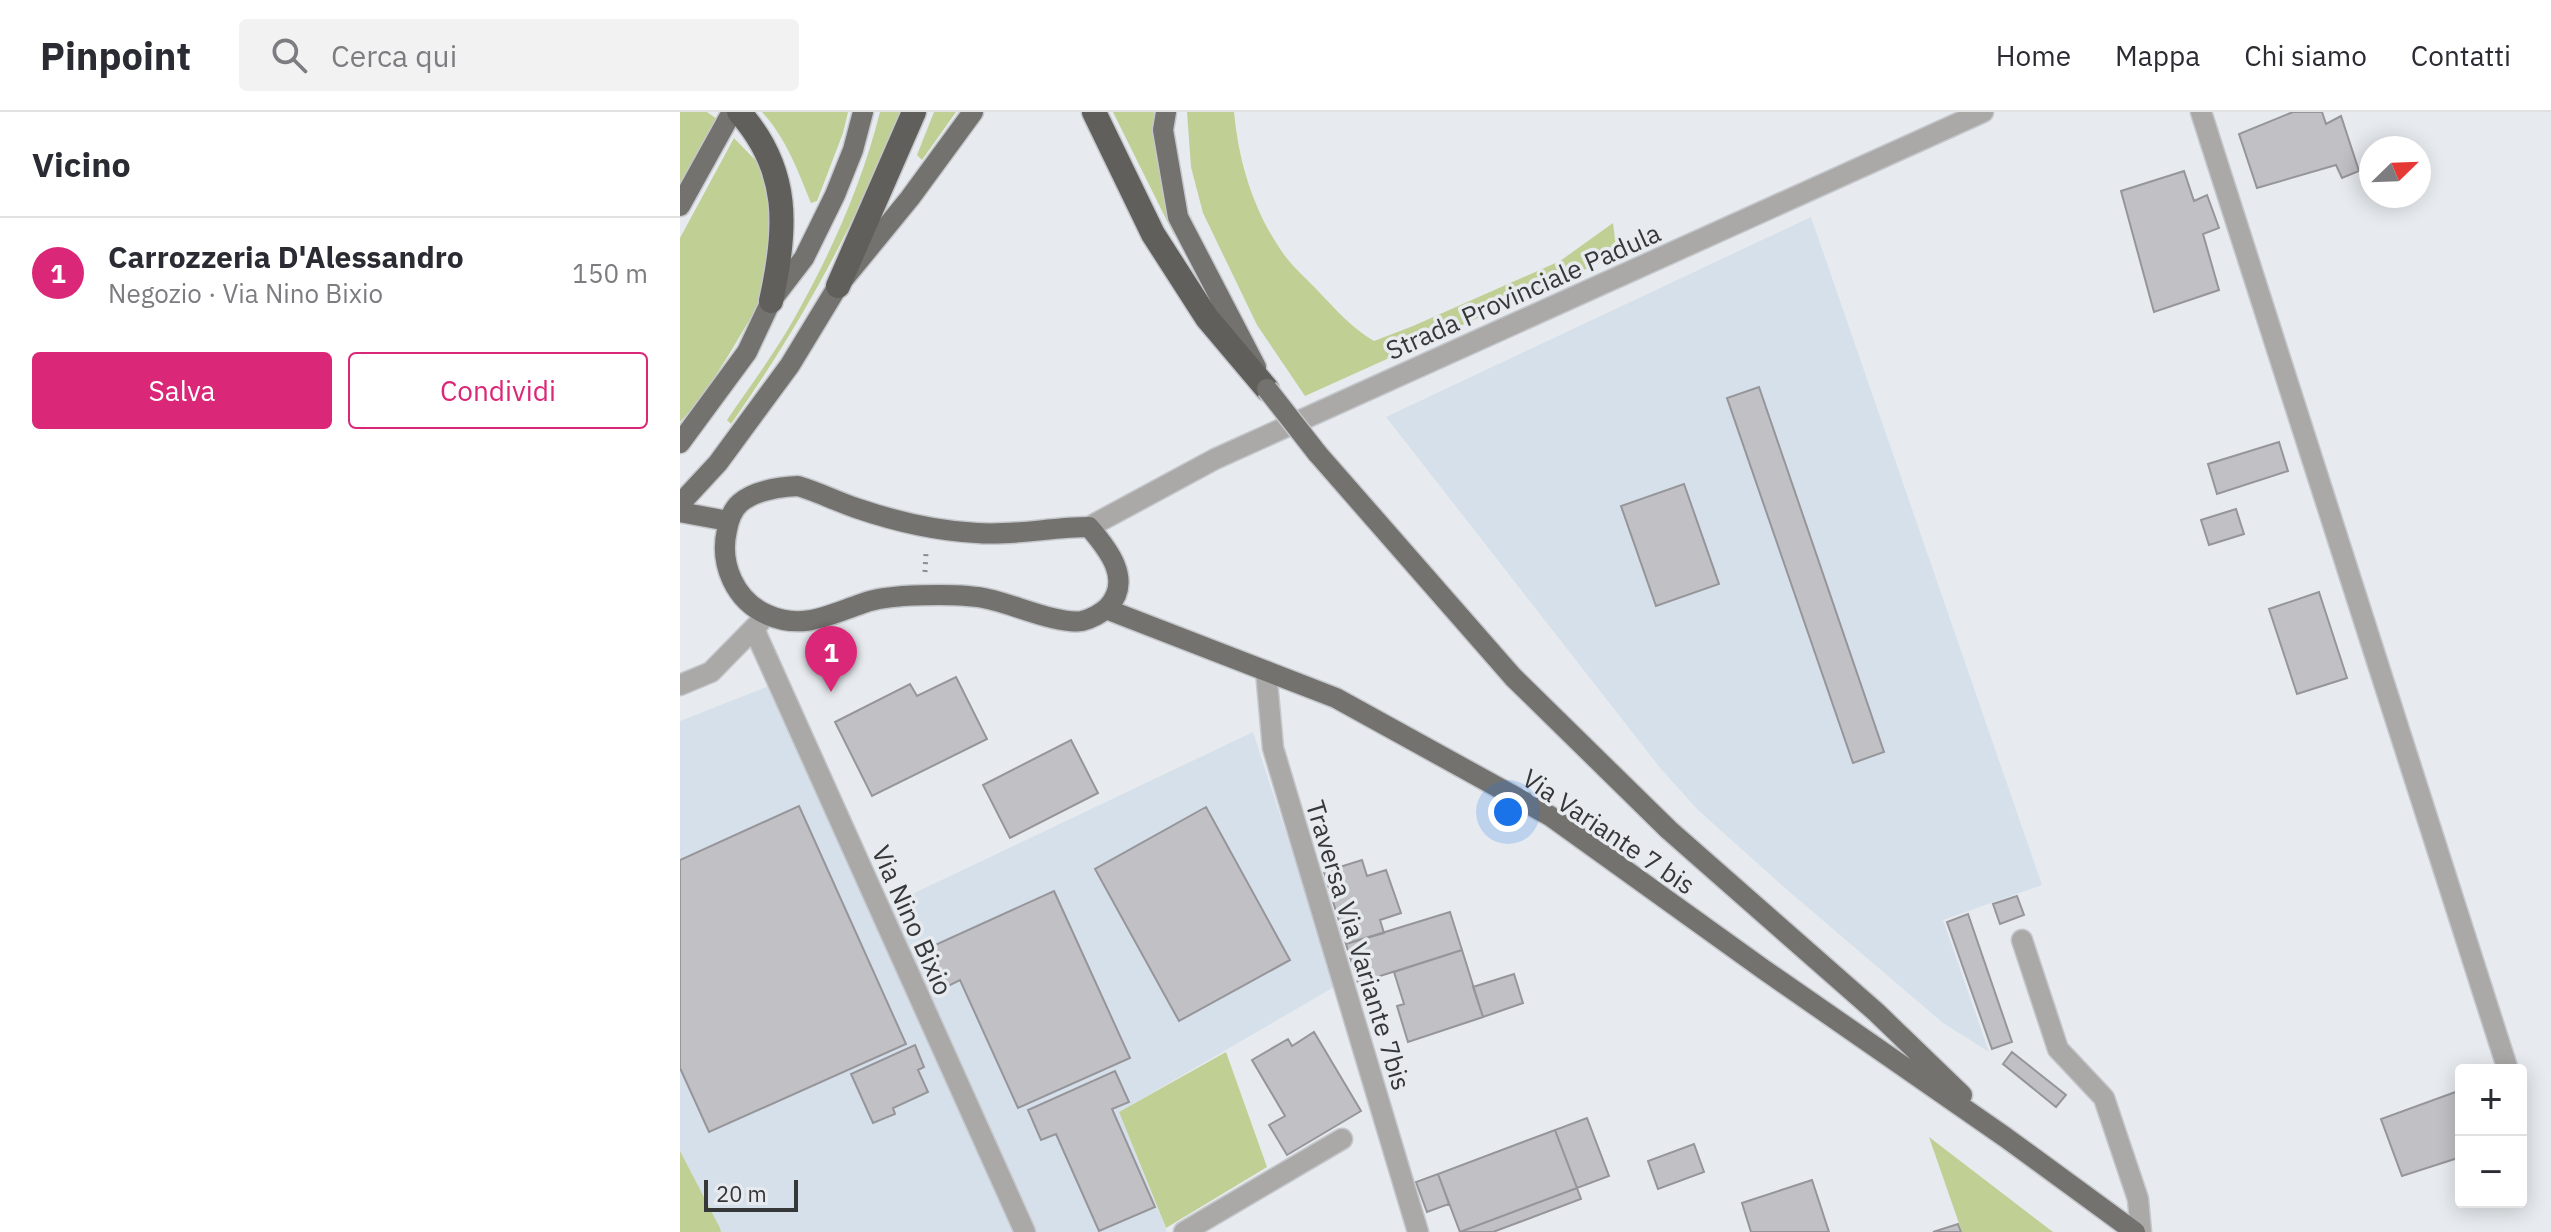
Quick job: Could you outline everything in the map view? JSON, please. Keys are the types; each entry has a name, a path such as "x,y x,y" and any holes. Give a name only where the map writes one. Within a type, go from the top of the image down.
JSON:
{"highway":[{"path":"838,286 914,112"},
{"path":"1094,112 1153,234 1207,318 1267,389"},
{"path":"739,114 761,141 779,183 782,203 780,254 771,301"}],"main road":[{"path":"680,443 747,352 771,301 804,258 853,150 863,112"},
{"path":"680,504 718,463 790,365 838,286 910,198 973,112"},
{"path":"1166,112 1163,130 1178,217 1267,389 1317,453 1513,677 1669,830 1876,1012 2005,1137 2138,1232"},
{"path":"680,206 739,114"},
{"path":"798,486 855,507 926,527 977,533 1020,533 1089,527 1104,545 1118,571 1119,588 1106,609 1081,621 1065,621 985,598 904,596 863,603 843,612 803,622 760,622 729,574 725,557 728,521 732,512 753,496 784,487 798,486"},
{"path":"680,512 728,521"},
{"name":"Via Variante 7 bis","path":"1106,609 1336,698 1550,816 2005,1137"}],"street":[{"name":"Strada Provinciale Padula","path":"1089,527 1215,459 1983,112"},
{"path":"2201,112 2506,1064"},
{"path":"680,685 711,672 760,622"},
{"name":"Via Nino Bixio","path":"760,622 1025,1232"},
{"name":"Traversa Via Variante 7bis","path":"1266,671 1273,748 1418,1232"},
{"path":"2022,940 2058,1049 2104,1098 2138,1199 2138,1232"},
{"path":"1184,1232 1342,1139"}],"path":[{"path":"925,579 926,553"}],"shaded area":[{"path":"1811,217 2042,885 1943,920 1989,1052 1943,1023 1698,810 1661,769 1386,417"},
{"path":"782,681 883,908 1253,732 1336,986 1119,1112 1167,1232 721,1232 680,1151 680,721"}],"green space":[{"path":"680,112 707,112 717,119 680,183"},
{"path":"762,112 848,112 817,201 811,203 785,144"},
{"path":"880,112 900,112 845,235 804,311 731,424 727,420 787,330 833,243 855,192"},
{"path":"934,112 956,112 922,160 917,155"},
{"path":"1113,112 1154,112 1159,168 1178,233 1174,235"},
{"path":"1187,112 1234,112 1244,169 1274,240 1289,261 1339,312 1374,341 1560,261 1613,223 1617,255 1305,396 1257,325 1203,213 1191,167"},
{"path":"734,138 761,166 773,203 766,285 756,309 728,356 702,397 680,422 680,238"},
{"path":"1226,1052 1267,1167 1166,1228 1119,1112"},
{"path":"1929,1137 2053,1232 1962,1232"},
{"path":"680,1151 720,1228 721,1232 680,1232"}],"building":[{"path":"2293,112 2322,112 2326,124 2341,116 2359,171 2342,178 2336,165 2257,188 2239,134"},
{"path":"2184,171 2194,201 2207,195 2219,228 2203,234 2219,290 2154,312 2121,191"},
{"path":"1759,387 1884,752 1853,763 1727,398"},
{"path":"2279,442 2288,471 2217,494 2208,464"},
{"path":"1684,484 1719,584 1656,606 1621,506"},
{"path":"2236,509 2244,534 2209,545 2201,520"},
{"path":"2319,592 2347,678 2297,694 2269,609"},
{"path":"956,677 987,739 872,796 835,722 910,684 917,696"},
{"path":"1071,740 1098,793 1010,838 983,785"},
{"path":"799,806 906,1044 709,1132 680,1068 680,860"},
{"path":"1206,807 1290,960 1179,1021 1095,869"},
{"path":"1362,860 1367,876 1386,870 1401,913 1380,920 1384,933 1346,944 1324,872"},
{"path":"1054,891 1130,1058 1018,1108 960,980 940,990 922,951"},
{"path":"2017,896 2024,915 2000,924 1993,904"},
{"path":"1450,912 1462,950 1358,983 1346,944"},
{"path":"1968,914 2012,1042 1992,1049 1947,922"},
{"path":"1462,950 1483,1017 1408,1042 1397,1006 1404,1004 1394,972"},
{"path":"1514,974 1523,1003 1483,1017 1473,987"},
{"path":"1314,1032 1361,1111 1287,1155 1269,1125 1285,1116 1252,1060 1288,1039 1292,1046"},
{"path":"915,1045 924,1067 918,1070 928,1092 893,1108 895,1114 873,1123 851,1074"},
{"path":"2012,1052 2066,1095 2056,1107 2003,1064"},
{"path":"1115,1071 1129,1102 1112,1109 1155,1207 1099,1231 1056,1134 1041,1140 1028,1110"},
{"path":"2455,1092 2455,1159 2402,1176 2381,1119"},
{"path":"1587,1118 1609,1176 1577,1188 1555,1130"},
{"path":"1555,1130 1577,1188 1460,1232 1438,1174"},
{"path":"1694,1144 1704,1172 1658,1189 1648,1161"},
{"path":"1438,1174 1449,1204 1427,1212 1416,1182"},
{"path":"1812,1180 1829,1232 1751,1232 1742,1203"},
{"path":"1577,1188 1581,1199 1493,1232 1460,1232"},
{"path":"1958,1224 1961,1232 1933,1232"}],"place":[{"name":"Carrozzeria D'Alessandro","path":"831,692"}]}
